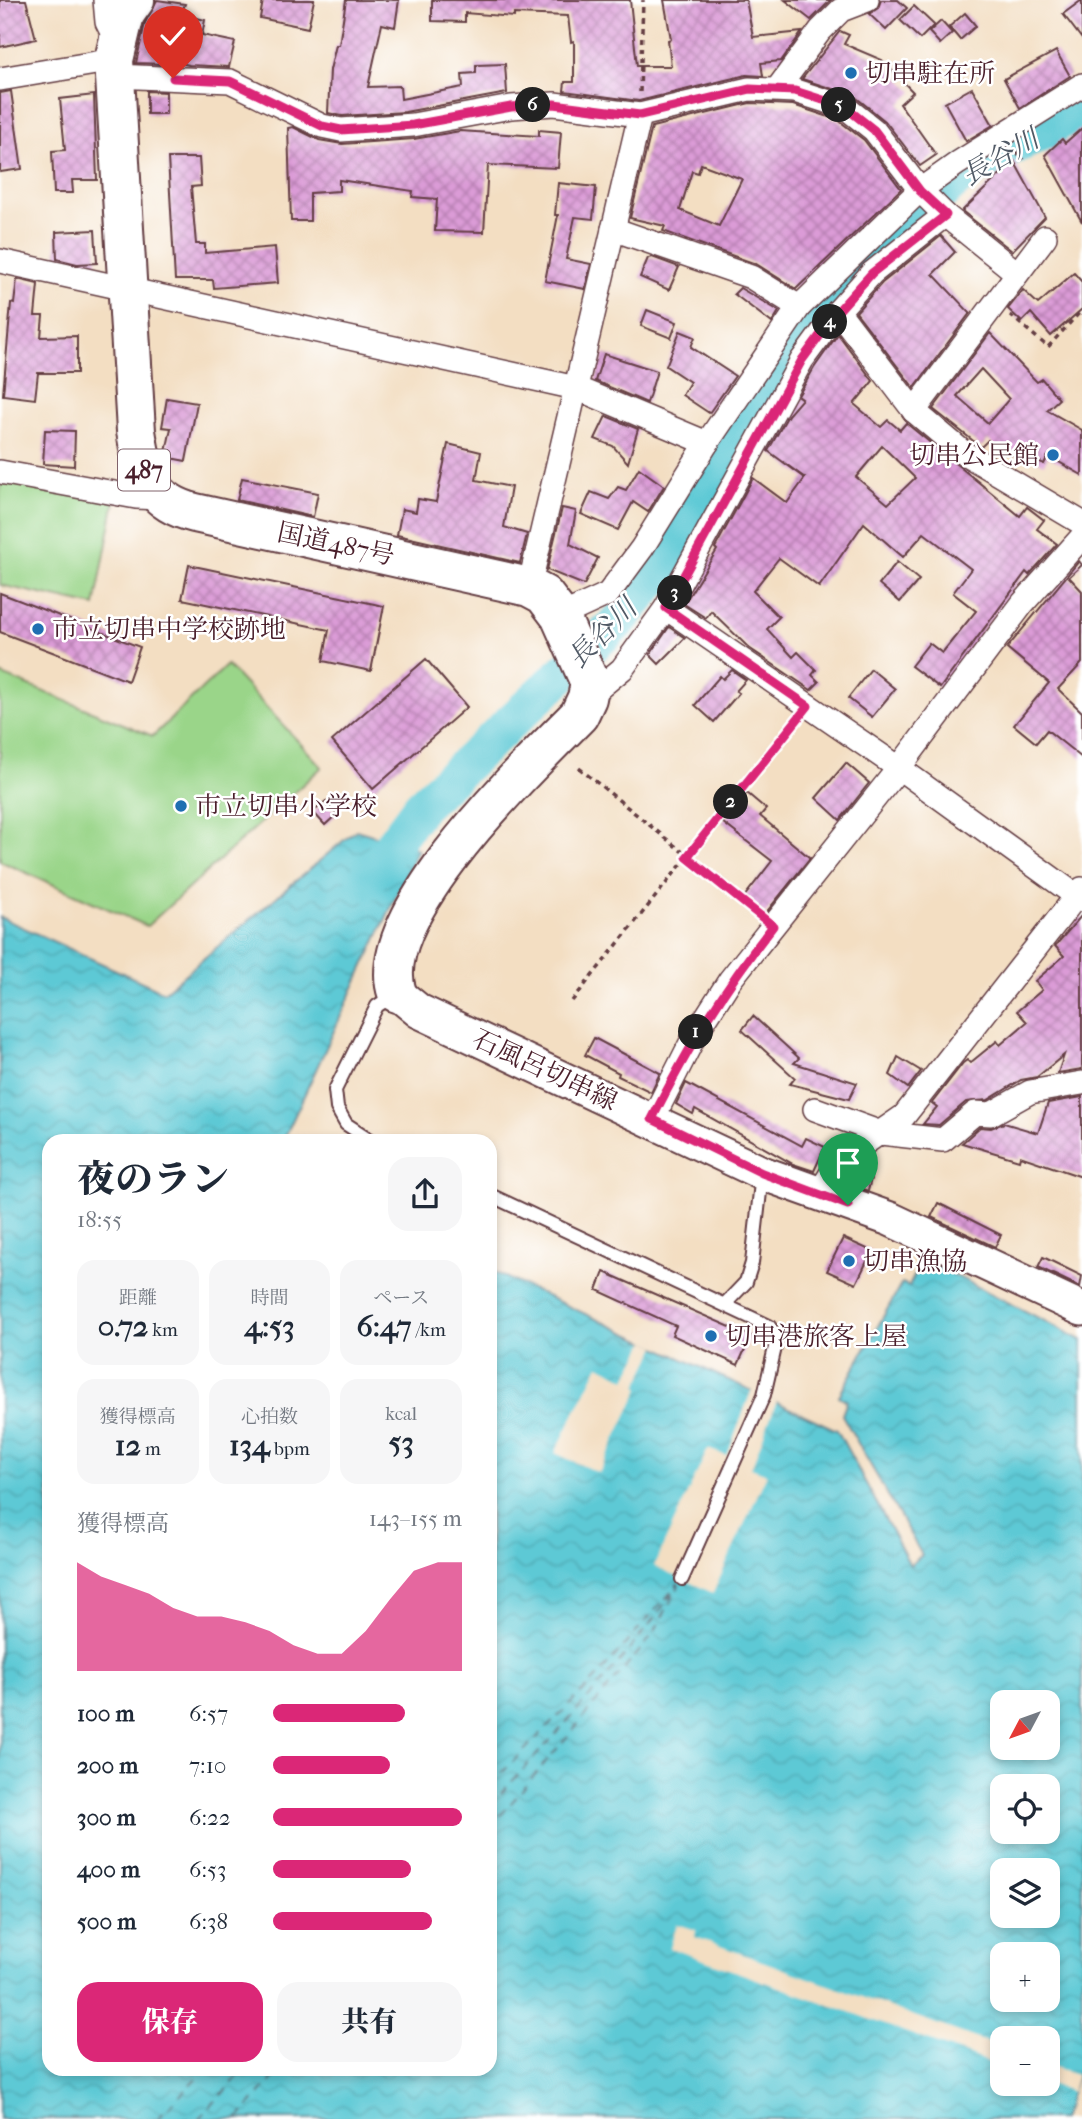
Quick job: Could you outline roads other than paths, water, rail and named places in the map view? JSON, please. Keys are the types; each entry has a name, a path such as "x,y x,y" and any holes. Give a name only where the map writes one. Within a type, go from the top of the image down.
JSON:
{"highway":[{"name":"487","path":"135,0 125,14 115,59 136,432 142,466 160,498"},
{"name":"国道487号","path":"160,498 172,508 529,587 544,596 565,623 589,690"},
{"path":"397,993 392,979 393,960 422,897 487,809 579,715 589,690"}],"main road":[{"name":"石風呂切串線","path":"397,993 419,1011 762,1173 890,1219 1082,1309"}],"street":[{"path":"105,0 115,59"},
{"path":"778,88 820,31 834,5 867,0"},
{"path":"0,79 115,59 230,81 322,126 341,130 413,125 511,107 554,104 640,115 750,89 778,88 845,107 874,130 933,202 1017,273"},
{"path":"589,690 622,669 666,608 802,360 838,311 933,202 958,163 1082,85"},
{"path":"529,587 640,115"},
{"path":"565,623 608,594 642,548 707,443 799,307 933,202"},
{"path":"614,229 751,277 799,307"},
{"path":"914,411 1045,237"},
{"path":"0,261 576,388 707,443"},
{"path":"838,311 914,411 964,453 1082,523"},
{"path":"0,472 136,497 160,498"},
{"path":"652,1119 703,1022 730,980 898,768 1023,603 1082,537"},
{"path":"666,608 1081,895 904,1116 839,1161 818,1195"},
{"path":"815,1108 881,1133 943,1140 975,1113 991,1114 1030,1092 1082,1083"}],"lane":[{"path":"361,1134 346,1124 337,1108 335,1090 377,1006 397,993"},
{"path":"725,1304 746,1282 752,1263 762,1173"},
{"path":"497,1198 769,1326 777,1339 764,1395 682,1579"}],"water":[{"path":"356,830 418,849 286,1134 42,1134 42,2076 497,2076 497,1273 837,1430 910,1565 922,1555 842,1415 847,1401 839,1396 902,1283 909,1286 923,1259 1082,1340 1082,2063 1062,2119 0,2119 0,917 164,992"}],"waterway":[{"name":"長谷川","path":"364,883 421,806 620,620 662,569 807,322 851,273 965,172 1052,127 1082,106"}],"place":[{"name":"切串駐在所","path":"851,73"},
{"name":"切串公民館","path":"1053,455"},
{"name":"市立切串中学校跡地","path":"38,629"},
{"name":"市立切串小学校","path":"181,806"},
{"name":"切串漁協","path":"849,1261"},
{"name":"切串港旅客上屋","path":"711,1336"}]}
